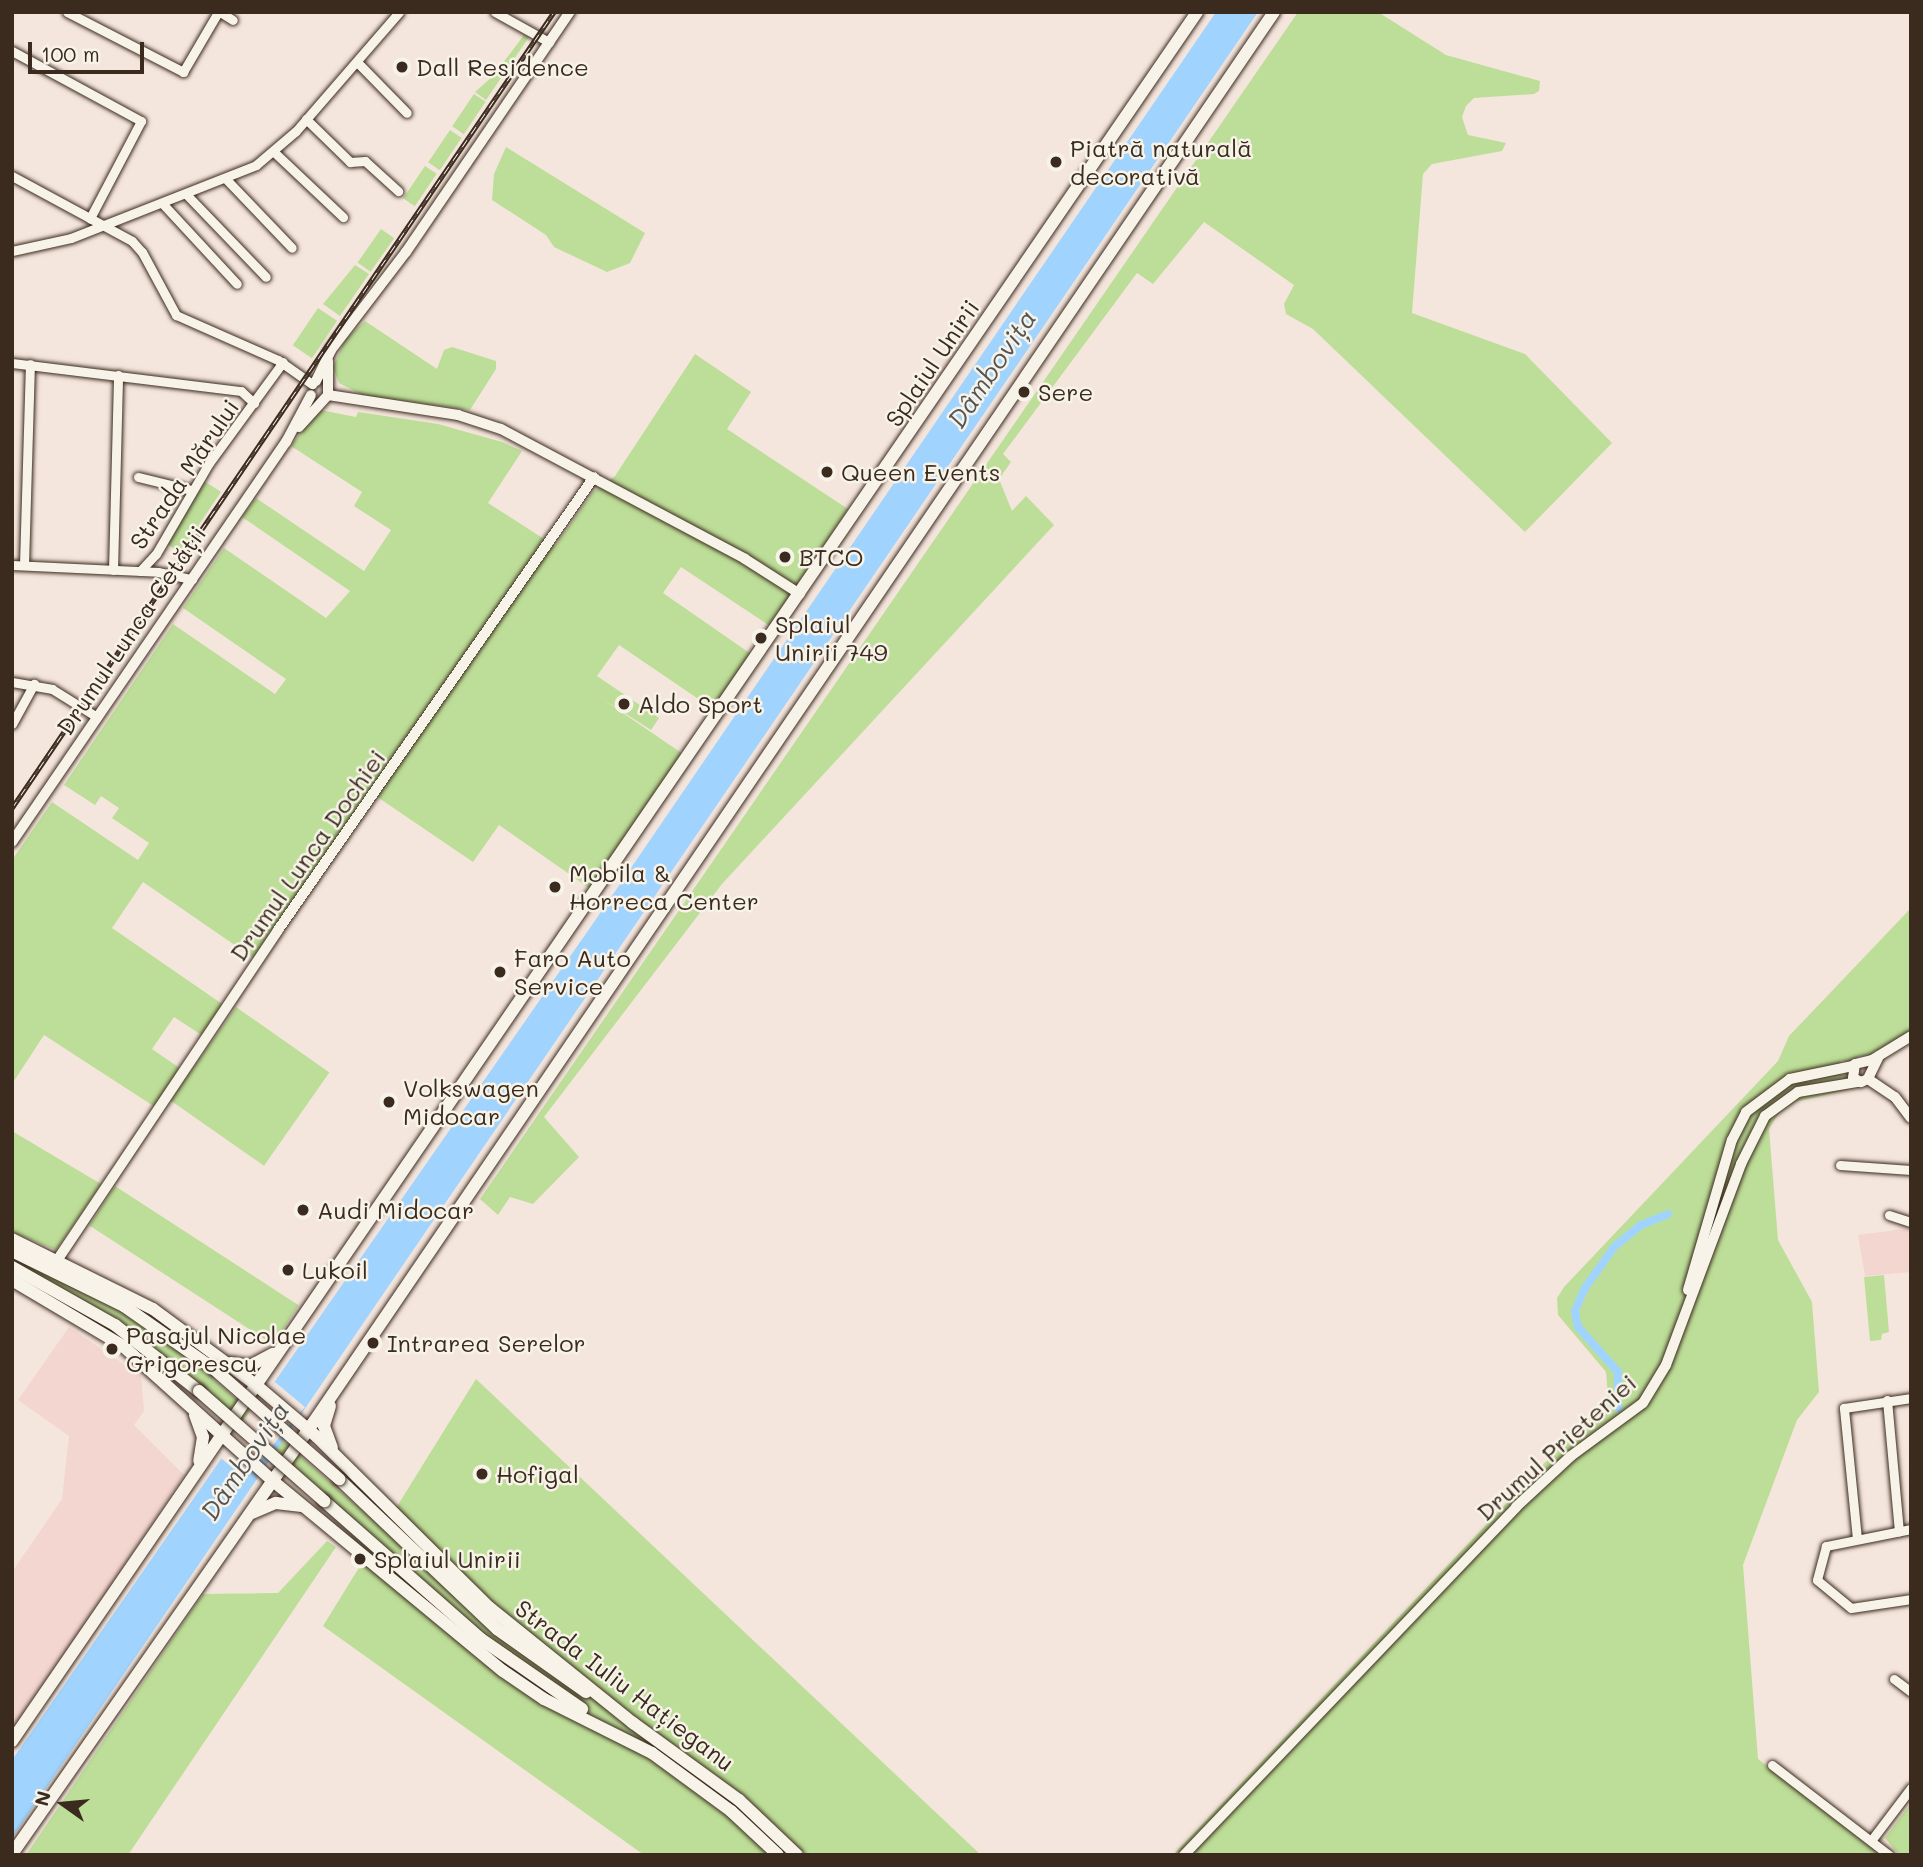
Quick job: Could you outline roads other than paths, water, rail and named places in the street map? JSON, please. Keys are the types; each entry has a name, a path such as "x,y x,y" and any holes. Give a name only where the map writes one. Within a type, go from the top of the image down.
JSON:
{"main road":[{"name":"Splaiul Unirii","path":"12,1741 1197,12"},
{"path":"12,1854 308,1430 1274,12"},
{"name":"Strada Iuliu Hațieganu","path":"12,1239 58,1259 141,1303 226,1361 338,1458 485,1604 633,1723 739,1800 797,1855"},
{"path":"12,1251 124,1306 214,1369 339,1479 497,1629 633,1723"},
{"path":"12,1268 115,1325 199,1391 508,1660 625,1736"},
{"name":"Strada Iuliu Hațieganu","path":"12,1280 117,1342 273,1481 513,1679 555,1705 625,1736 705,1790 778,1855"},
{"path":"226,1361 250,1366 279,1350"},
{"path":"338,1458 324,1426 342,1380"},
{"path":"187,1403 203,1431 197,1470"},
{"path":"249,1515 276,1503 306,1507"}],"street":[{"path":"66,12 183,72 219,12 233,20"},
{"path":"12,251 62,241 226,180 274,152 399,12"},
{"path":"495,12 549,42"},
{"name":"Drumul Lunca Cetății","path":"12,842 321,390 331,350 400,261 570,12"},
{"path":"12,51 141,121 90,218"},
{"path":"357,62 408,113"},
{"path":"306,119 350,162 365,161 398,191"},
{"path":"274,152 344,217"},
{"path":"12,177 104,225 142,252 176,315 283,362 321,390 343,397 475,419 533,443 800,594"},
{"path":"226,180 292,248"},
{"path":"186,194 266,277"},
{"path":"162,203 237,284"},
{"name":"Strada Mărului","path":"140,571 156,554 191,490 283,362"},
{"path":"12,363 241,391 254,403"},
{"path":"24,565 30,364"},
{"path":"113,570 118,374"},
{"path":"138,477 191,490"},
{"name":"Drumul Lunca Dochiei","path":"58,1259 278,930 594,477"},
{"name":"Strada Mărului","path":"12,565 140,571 192,579"},
{"path":"12,682 34,684 58,692 97,717"},
{"path":"12,724 34,684"},
{"path":"1683,1320 1697,1252 1740,1121 1782,1083 1859,1064 1879,1056 1911,1036"},
{"path":"1866,1078 1879,1056"},
{"path":"1859,1064 1866,1078"},
{"path":"1859,1064 1851,1075 1866,1078 1895,1097 1911,1118"},
{"name":"Drumul Prieteniei","path":"1184,1855 1524,1499 1571,1456 1643,1403 1663,1373 1741,1164 1765,1116 1798,1092 1866,1078"},
{"path":"1840,1165 1911,1170"},
{"path":"1889,1215 1911,1222"},
{"path":"1857,1539 1843,1413 1847,1405 1911,1398"},
{"path":"1886,1400 1899,1531"},
{"path":"1911,1529 1830,1544 1822,1553 1818,1583 1851,1608 1911,1599"},
{"path":"1894,1679 1911,1692"},
{"path":"1772,1765 1873,1838 1889,1855"},
{"path":"1873,1838 1911,1788"}],"water":[{"name":"Dâmbovița","path":"1216,12 1258,12 12,1838 12,1760 594,922"}],"waterway":[{"path":"1618,1408 1618,1372 1578,1327 1575,1311 1585,1288 1614,1247 1641,1225 1668,1214"}],"railway":[{"path":"12,808 554,12"}],"place":[{"name":"Dall Residence","path":"402,67"},
{"name":"Piatră naturală decorativă","path":"1056,162"},
{"name":"Sere","path":"1024,392"},
{"name":"Queen Events","path":"827,472"},
{"name":"BTCO","path":"785,557"},
{"name":"Splaiul Unirii 749","path":"761,638"},
{"name":"Aldo Sport","path":"624,704"},
{"name":"Mobila & Horreca Center","path":"555,887"},
{"name":"Faro Auto Service","path":"500,972"},
{"name":"Volkswagen Midocar","path":"389,1102"},
{"name":"Audi Midocar","path":"303,1210"},
{"name":"Lukoil","path":"288,1270"},
{"name":"Intrarea Serelor","path":"373,1343"},
{"name":"Pasajul Nicolae Grigorescu","path":"112,1349"},
{"name":"Hofigal","path":"482,1474"},
{"name":"Splaiul Unirii","path":"360,1559"}]}
